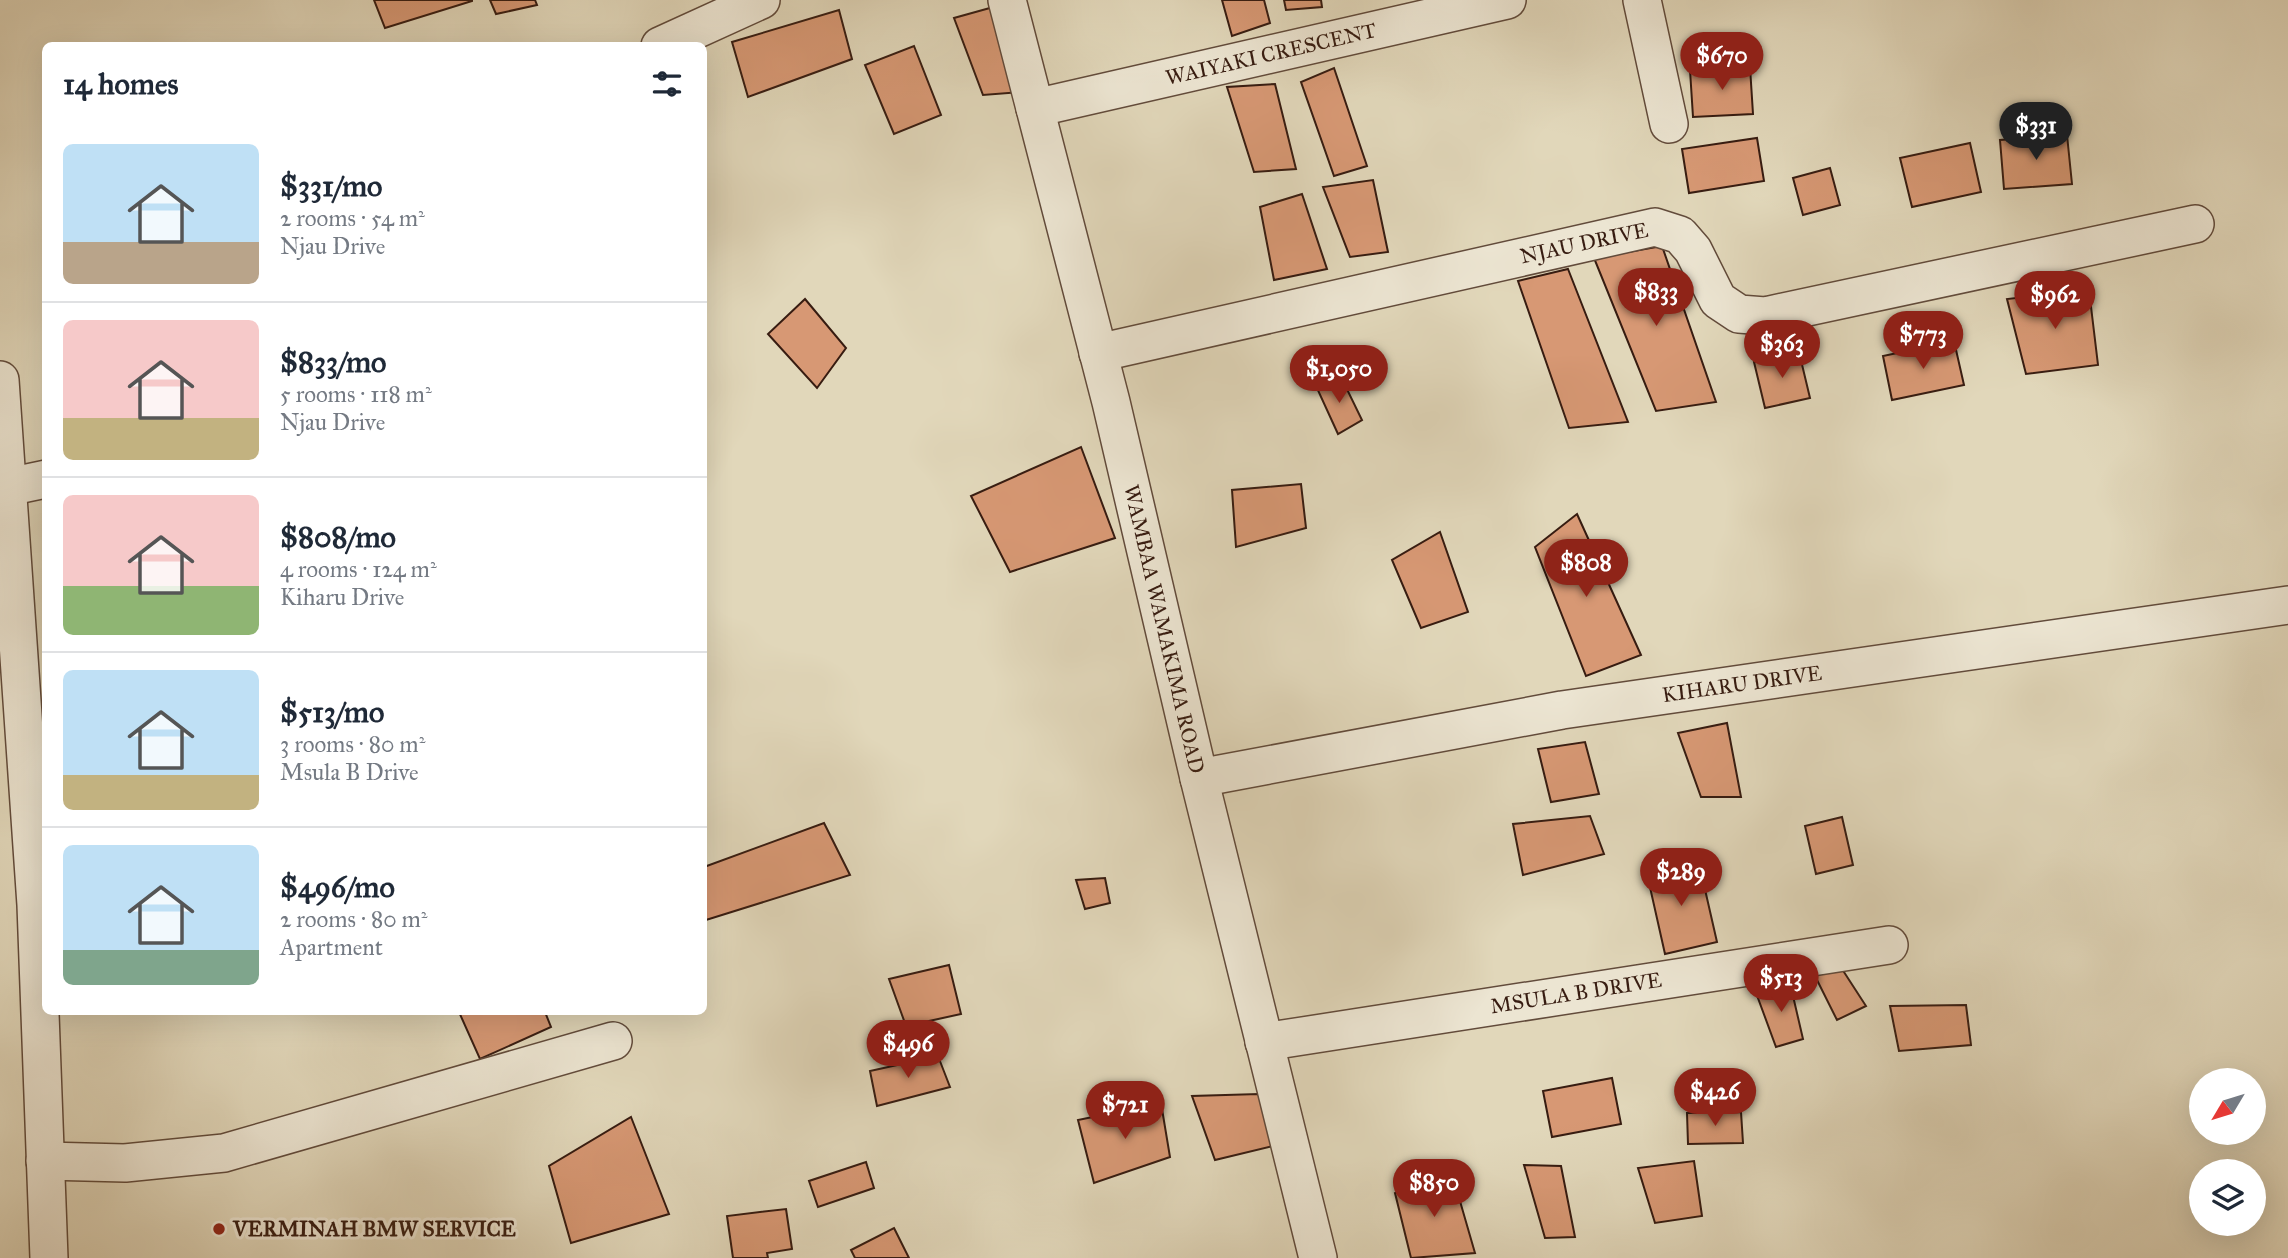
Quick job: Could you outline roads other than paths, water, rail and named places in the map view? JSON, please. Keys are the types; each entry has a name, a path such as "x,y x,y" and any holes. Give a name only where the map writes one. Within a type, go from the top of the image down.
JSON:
{"street":[{"path":"669,42 761,0"},
{"name":"WAMBAA WAMAKIMA ROAD","path":"1007,0 1098,353 1199,778 1318,1258"},
{"name":"WAIYAKI CRESCENT","path":"1035,108 1507,0"},
{"path":"1642,0 1669,124"},
{"name":"NJAU DRIVE","path":"1098,353 1655,227 1680,234 1693,250 1718,300 1739,314 1765,317 2196,224"},
{"path":"0,380 41,903 42,968"},
{"path":"8,487 42,481"},
{"name":"KIHARU DRIVE","path":"1199,778 1562,710 2288,605"},
{"name":"MSULA B DRIVE","path":"1264,1042 1889,945"},
{"path":"43,1015 49,1258"},
{"path":"45,1161 125,1163 224,1153 613,1041"}],"place":[{"name":"VERMINAH BMW SERVICE","path":"219,1229"}]}
